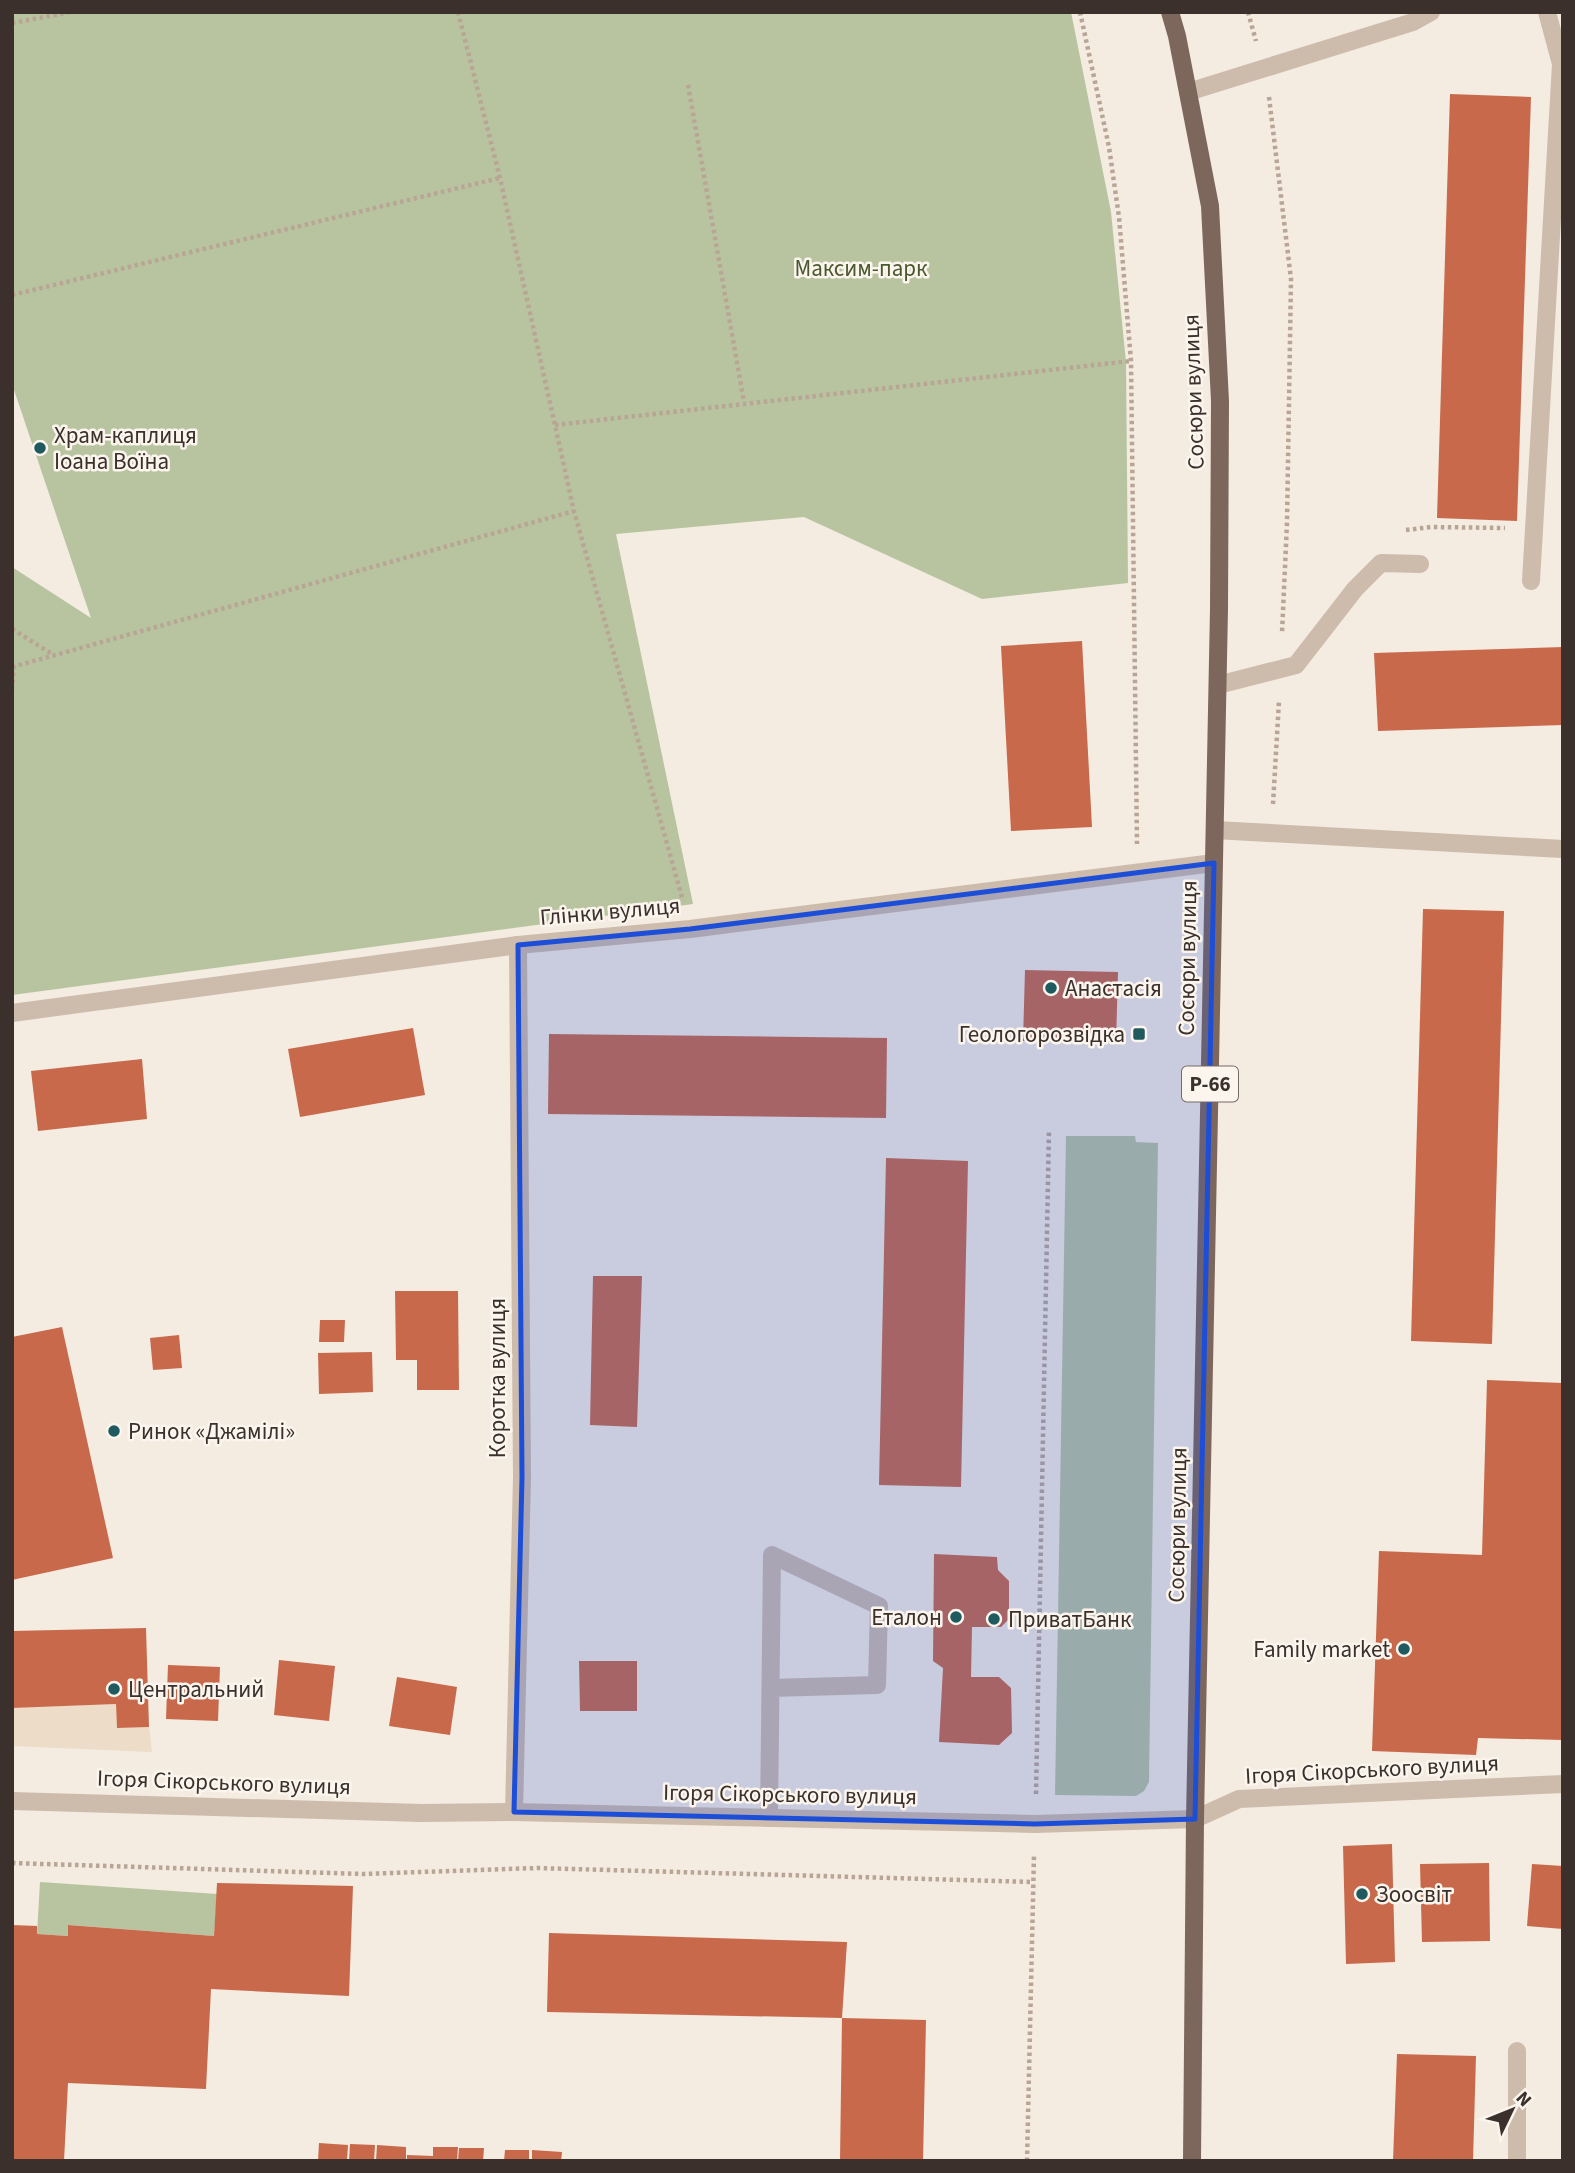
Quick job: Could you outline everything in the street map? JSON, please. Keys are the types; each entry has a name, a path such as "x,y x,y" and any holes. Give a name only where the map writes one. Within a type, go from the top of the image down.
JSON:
{"main road":[{"name":"Сосюри вулиця","path":"1170,12 1210,206 1220,401 1218,685 1195,1819 1192,2161"}],"street":[{"path":"1188,92 1413,22 1431,12"},
{"path":"1531,581 1561,64 1547,12"},
{"path":"1218,685 1296,665 1355,589 1381,563 1420,564"},
{"path":"1215,830 1563,849"},
{"name":"Глінки вулиця","path":"12,1013 518,944 690,929 1214,863"},
{"name":"Коротка вулиця","path":"514,1812 522,1477 518,944"},
{"path":"769,1817 772,1555 879,1605 877,1685 771,1688"},
{"name":"Ігоря Сікорського вулиця","path":"12,1801 421,1813 514,1812 1035,1824 1195,1819 1239,1799 1563,1784"},
{"path":"1517,2051 1517,2161"}],"path":[{"path":"12,23 71,12"},
{"path":"458,12 500,178 574,512 690,929"},
{"path":"1080,12 1109,147 1119,217 1132,361 1137,872"},
{"path":"1248,12 1263,69 1276,142 1291,279 1287,523 1272,833"},
{"path":"688,85 744,402"},
{"path":"12,295 500,178"},
{"path":"555,425 1132,361"},
{"path":"12,690 13,666 574,512"},
{"path":"12,629 52,654"},
{"path":"1027,2161 1049,1130"},
{"path":"12,1863 363,1874 537,1868 1033,1882"}],"highlighted area":[{"path":"1214,863 1195,1819 1035,1824 514,1812 522,1477 518,945 690,929"}],"green space":[{"name":"Максим-парк","path":"12,12 1071,12 1111,212 1126,362 1128,583 982,599 804,517 616,534 693,904 12,995 12,567 91,618 12,384"},
{"path":"1066,1136 1135,1136 1136,1142 1158,1143 1149,1782 1144,1791 1136,1796 1055,1795"},
{"path":"40,1882 217,1894 214,1936 69,1925 68,1936 37,1934"}],"shaded area":[{"path":"116,1704 117,1728 149,1727 152,1752 12,1746 12,1708"}],"building":[{"path":"1450,94 1531,97 1517,521 1437,518"},
{"path":"1082,641 1092,827 1011,831 1001,646"},
{"path":"1563,647 1563,725 1378,731 1374,653"},
{"path":"1423,909 1504,911 1492,1344 1411,1341"},
{"path":"1025,970 1118,972 1116,1043 1023,1041"},
{"path":"413,1028 425,1095 300,1117 288,1049"},
{"path":"549,1034 887,1038 886,1118 548,1114"},
{"path":"142,1059 147,1119 38,1131 31,1071"},
{"path":"886,1158 968,1161 961,1487 879,1485"},
{"path":"593,1276 642,1276 637,1427 590,1425"},
{"path":"395,1291 458,1291 459,1390 417,1390 417,1360 396,1360"},
{"path":"320,1320 345,1320 344,1342 319,1342"},
{"path":"62,1327 113,1558 12,1580 12,1337"},
{"path":"179,1335 182,1368 153,1370 150,1338"},
{"path":"372,1352 373,1392 319,1394 318,1353"},
{"path":"1487,1380 1563,1383 1563,1740 1478,1738 1476,1755 1372,1751 1379,1551 1482,1555"},
{"path":"934,1554 997,1557 998,1570 1009,1581 1009,1619 1001,1627 972,1627 971,1677 999,1677 1011,1688 1012,1733 999,1745 939,1742 943,1668 933,1661"},
{"name":"Центральний","path":"146,1628 149,1727 117,1728 116,1704 12,1708 12,1631"},
{"path":"279,1660 335,1666 329,1721 274,1715"},
{"path":"579,1661 637,1661 637,1711 580,1711"},
{"path":"168,1665 220,1667 218,1721 166,1719"},
{"path":"397,1677 457,1687 450,1735 389,1726"},
{"path":"1392,1844 1395,1962 1346,1964 1343,1846"},
{"path":"1489,1863 1490,1941 1422,1942 1420,1864"},
{"path":"1532,1864 1563,1866 1563,1929 1527,1926"},
{"path":"217,1883 353,1886 349,1996 211,1989 206,2089 68,2083 64,2161 12,2161 12,1925 37,1926 37,1934 68,1936 68,1925 214,1936"},
{"path":"549,1933 847,1942 842,2018 547,2012"},
{"path":"842,2018 926,2020 923,2161 840,2161"},
{"path":"1397,2054 1476,2056 1473,2161 1393,2161"},
{"path":"319,2143 348,2145 347,2161 318,2161"},
{"path":"350,2144 375,2145 374,2161 349,2161"},
{"path":"377,2145 406,2147 406,2161 376,2161"},
{"path":"433,2147 458,2147 457,2161 407,2161 407,2155 433,2156"},
{"path":"459,2148 484,2148 483,2161 458,2161"},
{"path":"505,2150 529,2150 529,2161 504,2161"},
{"path":"532,2150 562,2152 561,2161 532,2161"}],"place":[{"name":"Храм-каплиця Іоана Воїна","path":"40,448"},
{"name":"Анастасія","path":"1051,988"},
{"name":"Геологорозвідка","path":"1139,1034"},
{"name":"Ринок «Джамілі»","path":"114,1431"},
{"name":"Еталон","path":"956,1617"},
{"name":"ПриватБанк","path":"994,1619"},
{"name":"Family market","path":"1404,1649"},
{"name":"Центральний","path":"114,1689"},
{"name":"Зоосвіт","path":"1362,1894"}]}
